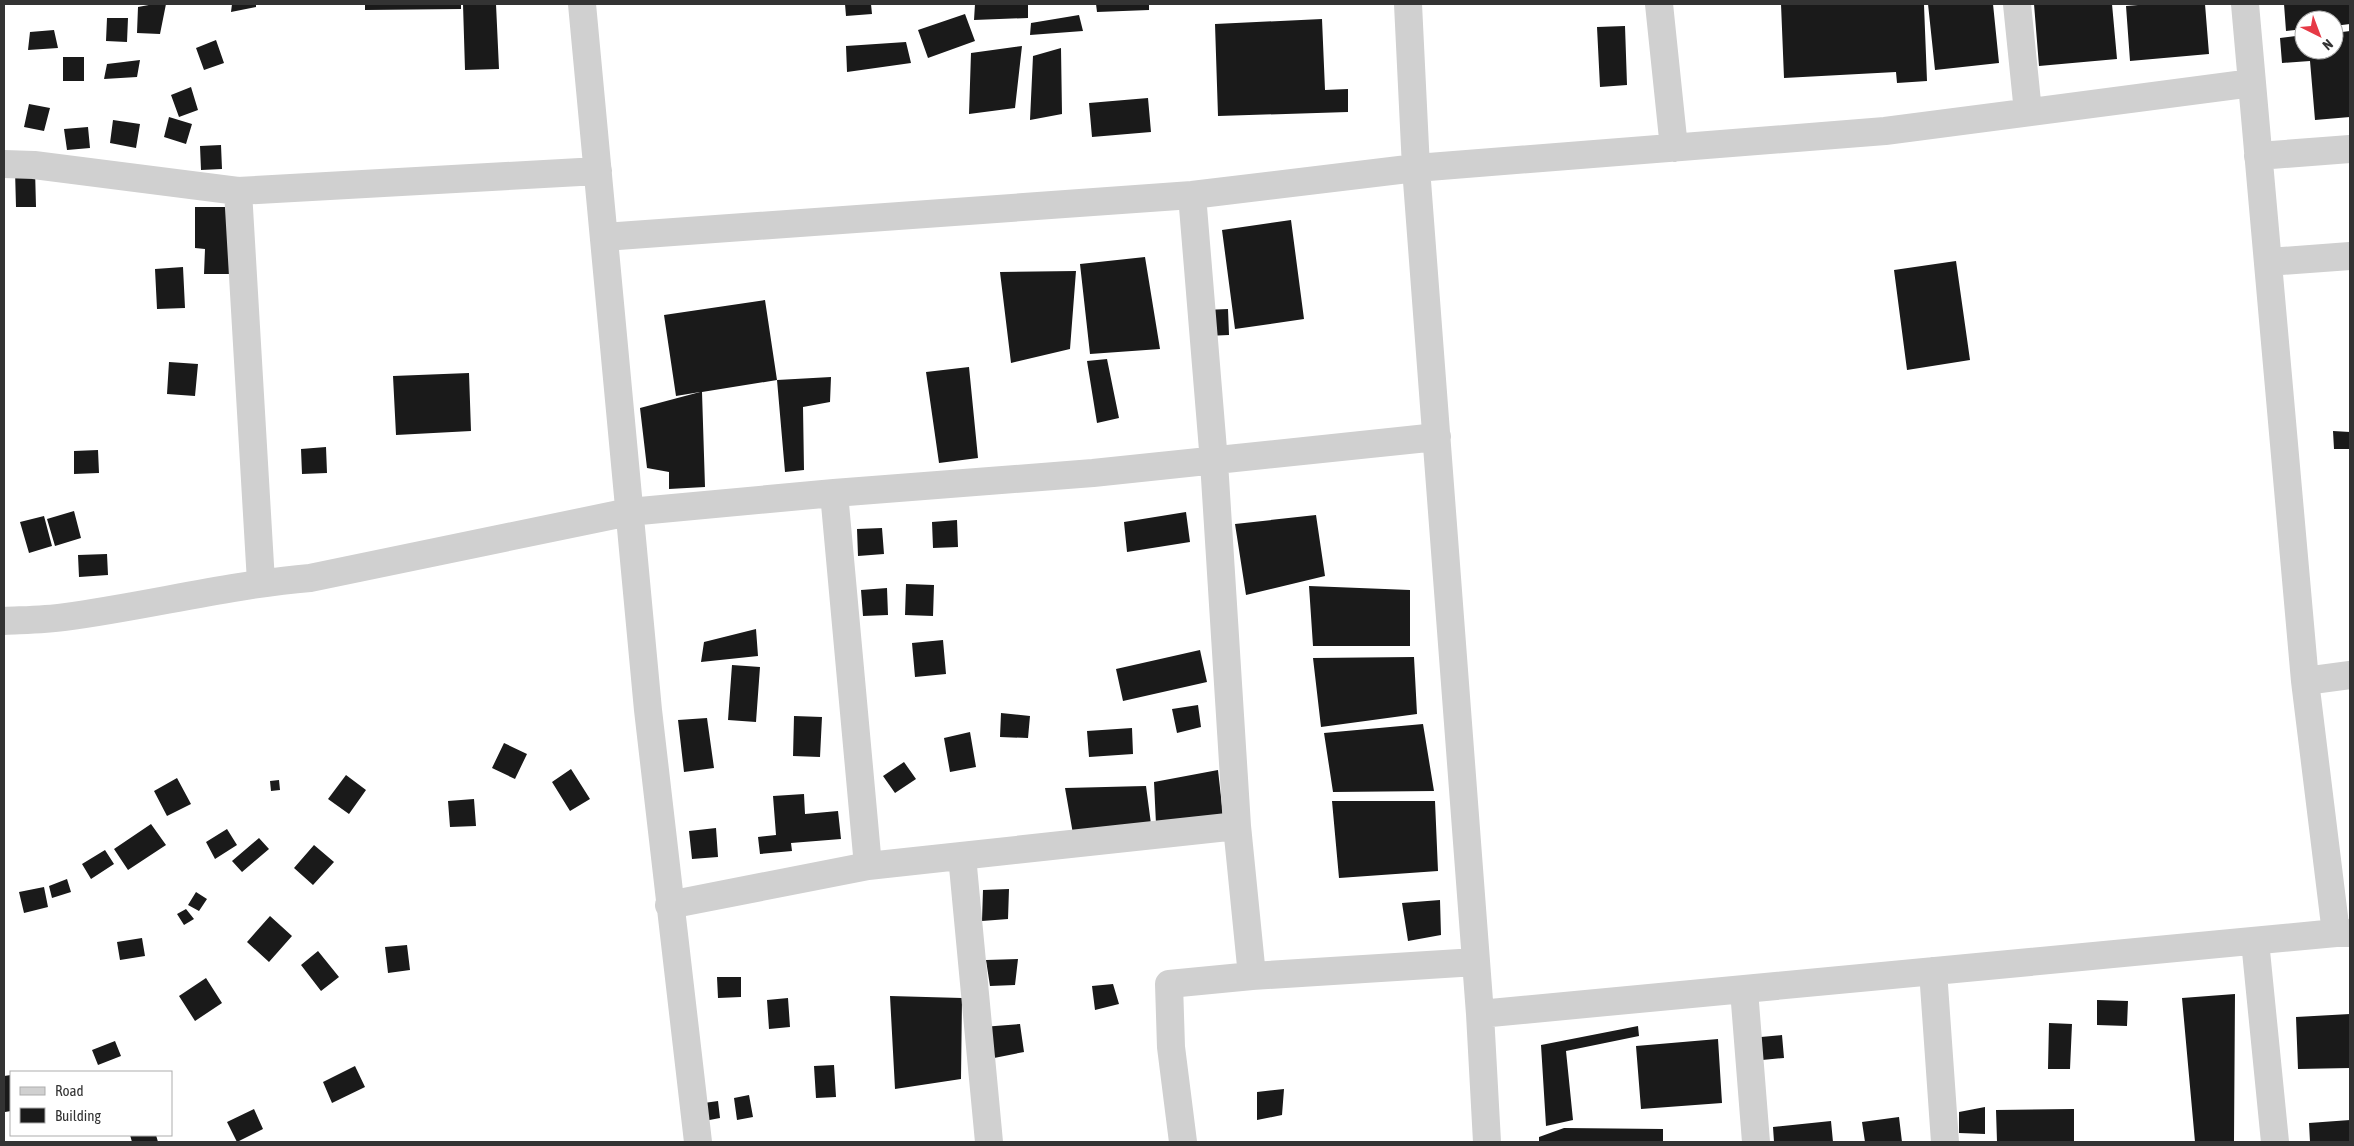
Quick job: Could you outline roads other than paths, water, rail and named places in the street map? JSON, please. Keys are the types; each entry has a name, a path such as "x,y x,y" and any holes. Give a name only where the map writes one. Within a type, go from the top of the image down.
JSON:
{"street":[{"path":"582,4 669,905 698,1142"},
{"path":"1408,4 1416,168 1480,1014 1487,1142"},
{"path":"1659,4 1674,148"},
{"path":"2017,4 2028,112"},
{"path":"1480,1014 2343,933 2306,681 2244,4"},
{"path":"604,236 1192,195 1416,168 1885,131 2252,83"},
{"path":"2258,156 2350,149"},
{"path":"4,164 34,165 238,190 598,171"},
{"path":"238,190 261,582"},
{"path":"1192,195 1214,462 1237,826 1252,976"},
{"path":"2268,262 2350,256"},
{"path":"4,621 62,618 261,582 310,578 630,512 834,493 1093,474 1437,437"},
{"path":"834,493 868,866"},
{"path":"2306,681 2350,675"},
{"path":"669,905 868,866 1237,826"},
{"path":"962,856 988,1142"},
{"path":"2255,941 2276,1142"},
{"path":"1182,1142 1171,1047 1169,984 1252,976 1476,962"},
{"path":"1933,971 1945,1142"},
{"path":"1744,990 1756,1142"}]}
